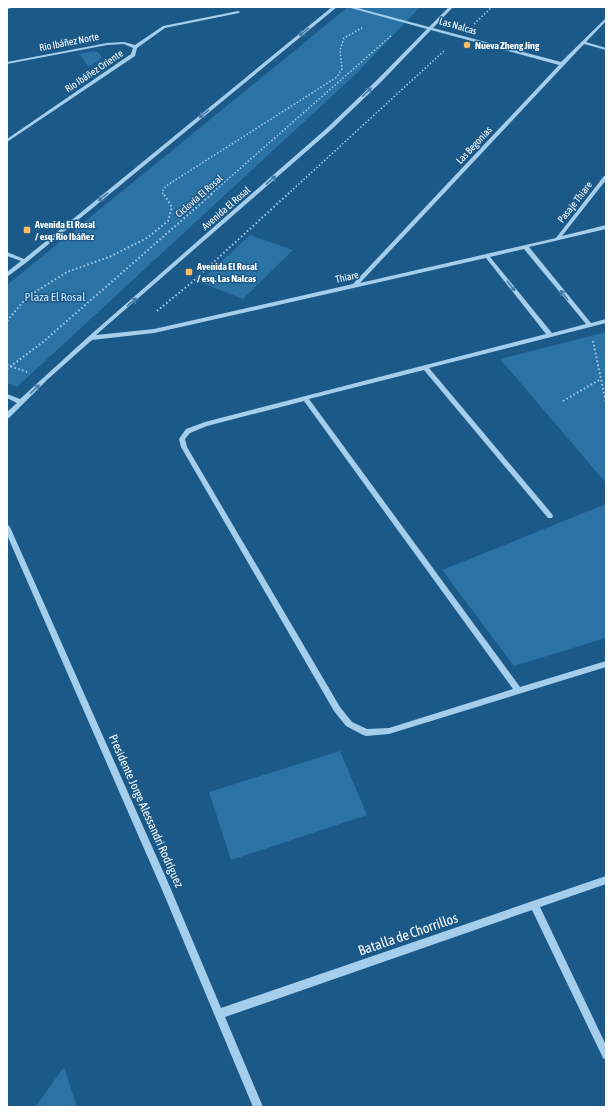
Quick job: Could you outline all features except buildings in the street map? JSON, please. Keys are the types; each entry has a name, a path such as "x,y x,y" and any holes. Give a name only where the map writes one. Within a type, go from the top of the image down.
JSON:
{"street":[{"path":"7,8 14,7"},
{"path":"7,275 335,7"},
{"name":"Las Nalcas","path":"349,7 562,64"},
{"name":"Avenida El Rosal","path":"7,416 90,338 329,129 378,82 451,7"},
{"name":"Río Ibáñez Oriente","path":"7,141 133,55 135,47 164,27 238,12"},
{"name":"Las Begonias","path":"356,284 606,19"},
{"name":"Río Ibáñez Norte","path":"7,63 107,44 124,43 135,47"},
{"path":"583,43 606,49"},
{"name":"Pasaje Thiare","path":"558,238 606,176"},
{"name":"Thiare","path":"90,338 154,331 356,284 487,256 606,227"},
{"path":"524,246 590,325"},
{"path":"7,254 25,261"},
{"path":"487,256 550,335"},
{"path":"606,321 205,424 188,431 182,439 184,447 337,709 349,724 366,733 389,731 606,664"},
{"path":"426,367 550,516"},
{"path":"7,396 22,402"},
{"path":"306,398 518,690"},
{"name":"Presidente Jorge Alessandri Rodríguez","path":"7,527 167,890 258,1107"},
{"name":"Batalla de Chorrillos","path":"220,1014 606,880"},
{"path":"534,905 606,1056"}],"path":[{"path":"131,334 190,283 492,7"},
{"path":"7,322 26,297 67,272 109,257 147,238 168,221 172,206 162,192 166,186 336,77 342,69 340,50 344,38 366,26"},
{"name":"Ciclovía El Rosal","path":"7,369 43,342 393,34"},
{"path":"590,325 606,403"},
{"path":"563,401 601,379"}],"green space":[{"name":"Plaza El Rosal","path":"348,7 420,7 357,73 17,387 7,383 7,285"},
{"path":"95,51 99,53 101,59 89,67 79,54"},
{"path":"250,235 293,250 243,299 199,282"},
{"path":"606,332 606,483 500,359"},
{"path":"606,504 606,638 514,666 442,570"},
{"path":"340,751 367,815 231,860 209,792"},
{"path":"64,1067 77,1107 35,1107"}],"place":[{"name":"Nueva Zheng Jing","path":"467,45"},
{"name":"Avenida El Rosal / esq. Río Ibáñez","path":"27,230"},
{"name":"Avenida El Rosal / esq. Las Nalcas","path":"189,272"}]}
